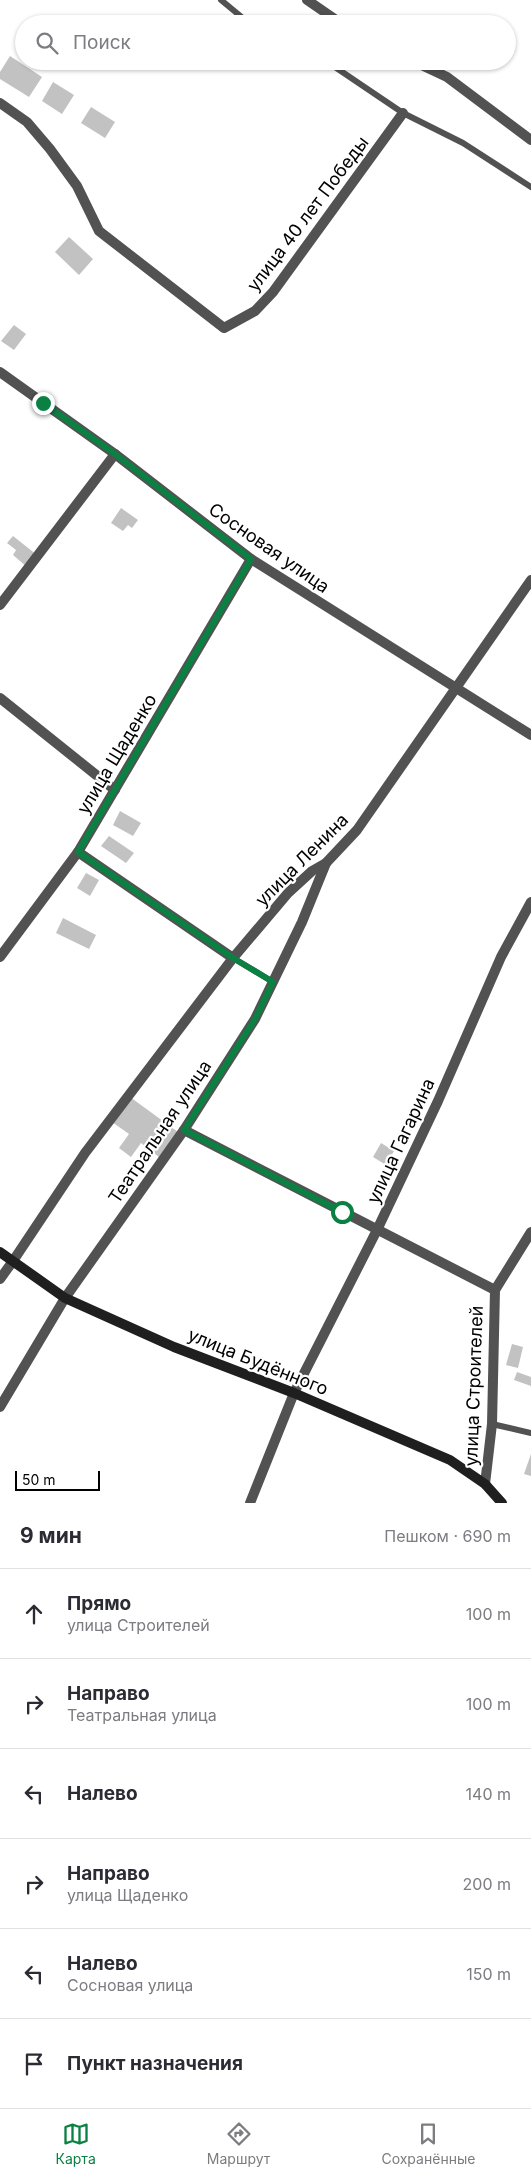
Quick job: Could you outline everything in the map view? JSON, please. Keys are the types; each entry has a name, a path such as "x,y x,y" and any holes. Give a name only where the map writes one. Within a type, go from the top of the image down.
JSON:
{"main road":[{"name":"улица Будённого","path":"0,1252 65,1298 174,1347 294,1393 434,1452 465,1469 485,1484 502,1503"}],"street":[{"path":"307,0 329,15"},
{"path":"432,70 447,77 531,140"},
{"name":"улица 40 лет Победы","path":"0,103 27,122 50,149 77,186 99,231 224,328 256,311 273,292 403,113"},
{"name":"Сосновая улица","path":"0,372 115,454 251,559 456,690 531,735"},
{"path":"0,605 115,454"},
{"name":"улица Щаденко","path":"0,957 78,852 251,559"},
{"name":"улица Ленина","path":"0,1280 85,1153 233,958 288,894 312,871 326,862 357,830 531,580"},
{"path":"0,698 115,790"},
{"path":"78,852 233,958"},
{"name":"Театральная улица","path":"0,1407 65,1298 184,1130 255,1019 302,922 326,862"},
{"name":"улица Гагарина","path":"250,1503 294,1393 377,1230 438,1101 501,957 531,902"},
{"name":"улица Строителей","path":"184,1130 495,1290"},
{"name":"улица Строителей","path":"485,1484 492,1424 495,1290 531,1232"}],"lane":[{"path":"221,0 239,15"},
{"path":"339,70 403,113 463,143 531,187"},
{"path":"233,958 273,982"},
{"path":"492,1424 531,1433"}],"building":[{"path":"10,56 15,59 15,70 31,70 42,77 29,97 0,79 0,72"},
{"path":"53,82 74,95 62,114 42,101"},
{"path":"91,107 115,122 105,138 81,123"},
{"path":"69,237 93,259 79,275 55,252"},
{"path":"14,325 26,334 14,350 1,341"},
{"path":"121,508 138,520 132,528 128,525 123,531 111,523"},
{"path":"13,536 37,555 27,567 13,555 16,550 7,543"},
{"path":"120,811 141,823 133,836 113,825"},
{"path":"109,836 134,853 126,863 101,846"},
{"path":"86,873 99,880 90,896 77,888"},
{"path":"63,918 96,935 89,949 56,933"},
{"path":"130,1097 178,1132 159,1157 141,1143 131,1157 119,1148 129,1134 112,1122"},
{"path":"381,1143 394,1151 386,1165 373,1157"},
{"path":"512,1344 523,1347 518,1368 506,1365"},
{"path":"517,1372 531,1377 531,1386 514,1380"},
{"path":"531,1454 531,1476 524,1474"}],"route":[{"path":"43,403 115,454 251,559 78,852 233,958 273,982 266,1000 255,1019 184,1130 342,1212"}]}
